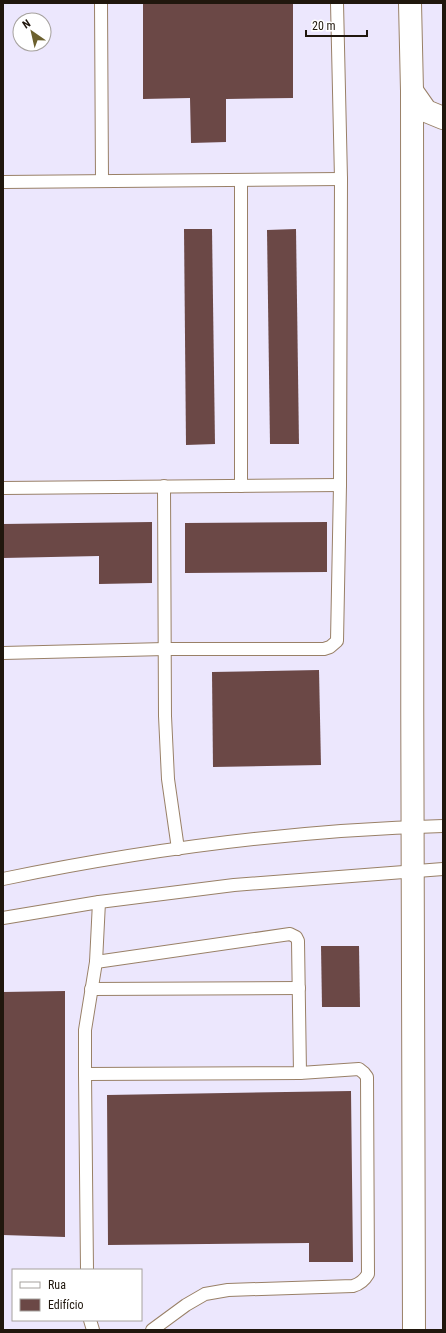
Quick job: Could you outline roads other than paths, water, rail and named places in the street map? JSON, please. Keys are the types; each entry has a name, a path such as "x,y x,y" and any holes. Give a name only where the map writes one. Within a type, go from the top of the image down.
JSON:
{"street":[{"path":"410,3 412,91 412,959 414,1330"},
{"path":"412,91 426,111 443,118"}],"lane":[{"path":"101,3 102,181"},
{"path":"3,653 165,649 324,649 330,647 337,641 340,485 341,179 337,3"},
{"path":"3,182 341,179"},
{"path":"241,180 241,486"},
{"path":"3,488 340,485"},
{"path":"164,486 165,716 168,779 178,848"},
{"path":"3,878 112,857 262,837 443,826"},
{"path":"3,918 99,902 234,885 413,870 443,869"},
{"path":"87,1269 85,1030 96,962 99,902"},
{"path":"96,962 290,934 296,937 298,941 300,1073"},
{"path":"91,989 299,988"},
{"path":"85,1074 300,1073 359,1069 367,1078 368,1274 364,1280 353,1286 228,1290 205,1294 180,1309 152,1330"}]}
